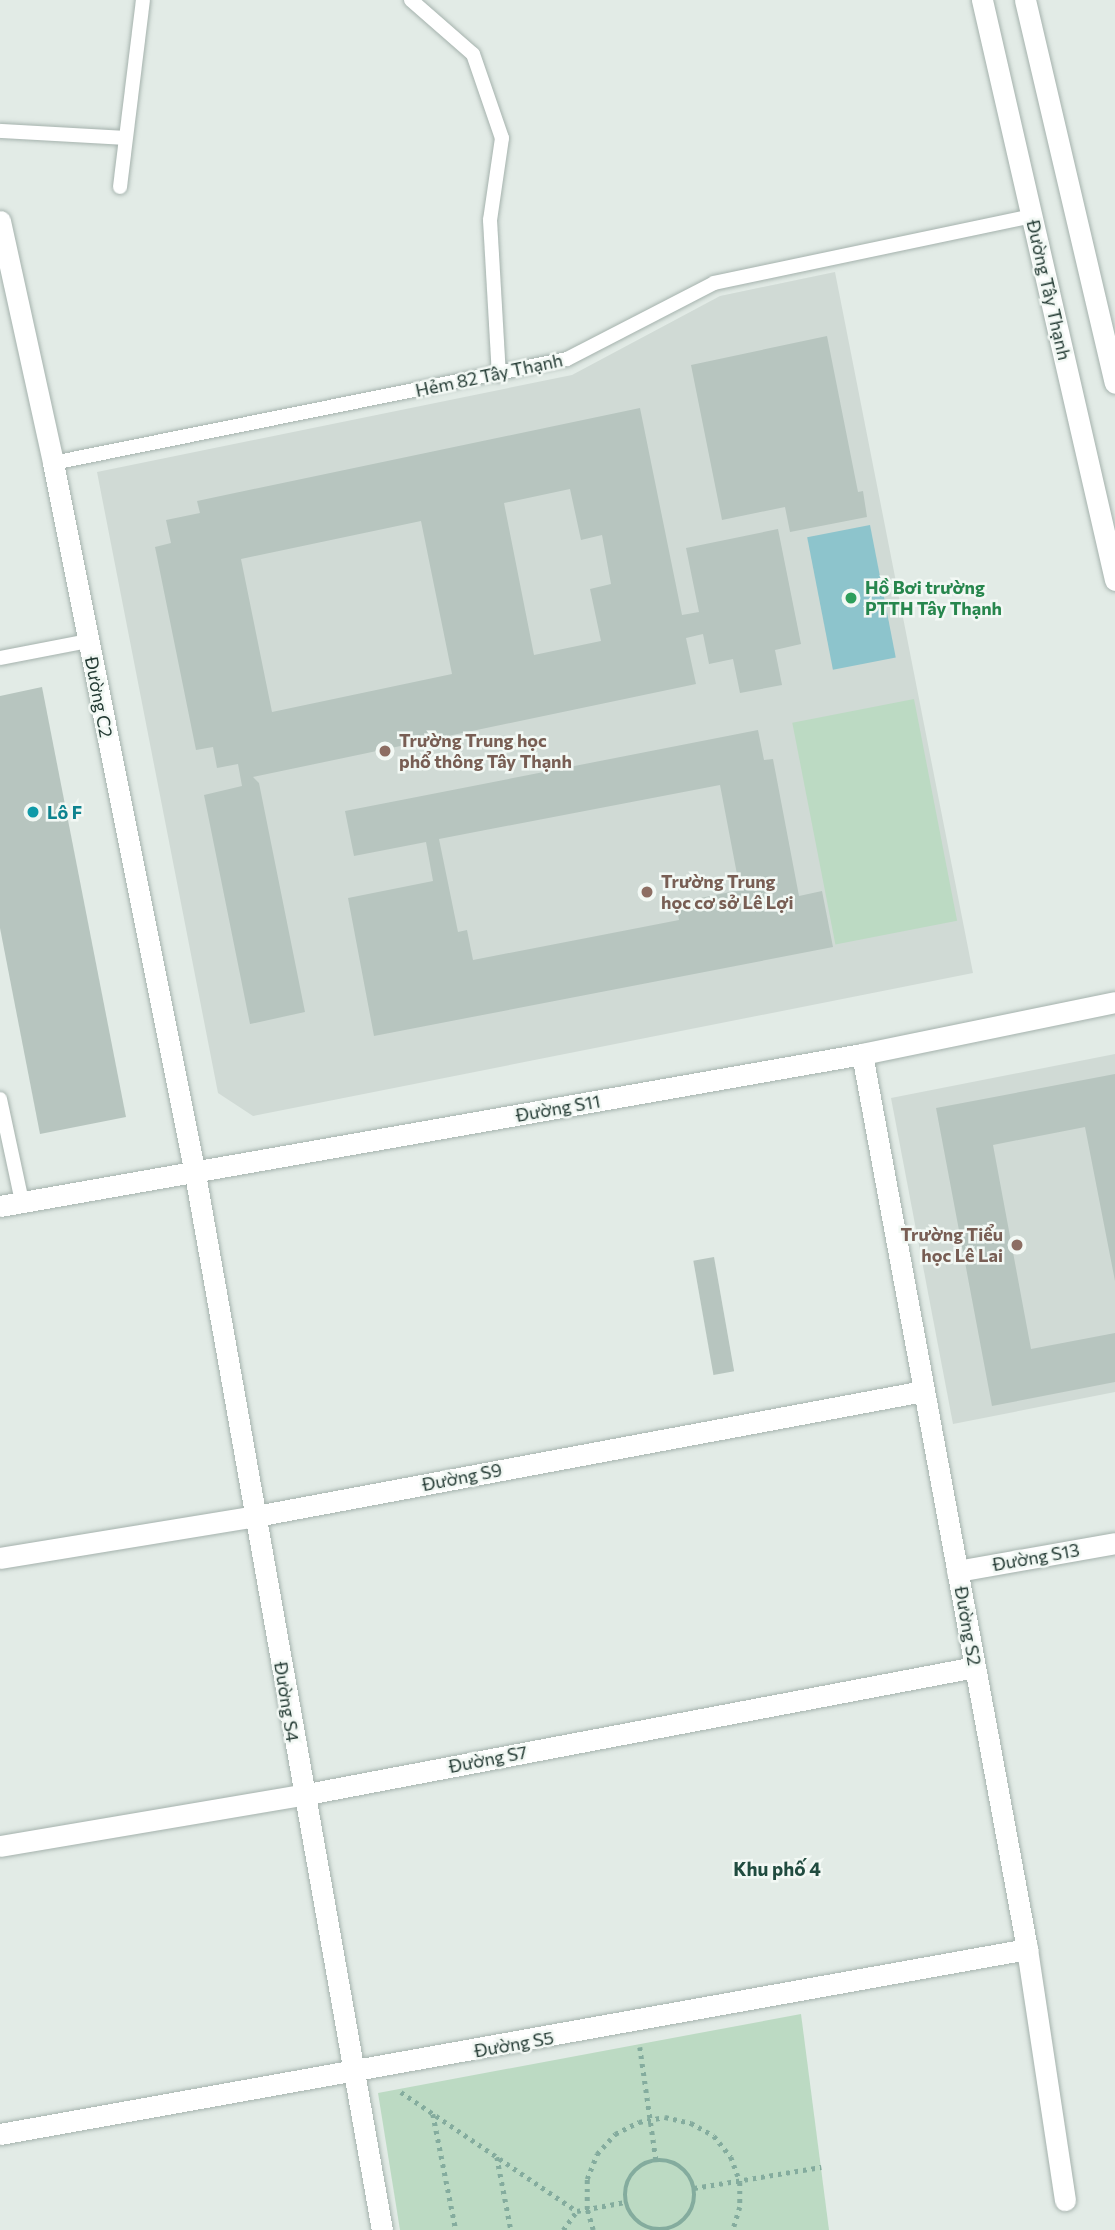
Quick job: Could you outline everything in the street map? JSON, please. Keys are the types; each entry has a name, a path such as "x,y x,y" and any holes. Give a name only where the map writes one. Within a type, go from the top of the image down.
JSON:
{"street":[{"name":"Đường Tây Thạnh","path":"982,0 1115,580"},
{"path":"1025,0 1115,383"},
{"name":"Đường C2","path":"0,222 53,463 195,1174"},
{"name":"Đường S11","path":"0,1206 195,1174 862,1054 1115,1002"},
{"name":"Đường S2","path":"862,1054 1027,1949 1065,2200"},
{"name":"Đường S4","path":"195,1174 302,1795 364,2072 382,2230"},
{"name":"Đường S9","path":"0,1558 256,1516 923,1391"},
{"name":"Đường S13","path":"957,1571 1115,1543"},
{"name":"Đường S7","path":"0,1846 302,1795 975,1667"},
{"name":"Đường S5","path":"0,2134 364,2072 1027,1949"}],"lane":[{"path":"120,187 143,0"},
{"path":"411,0 473,54 502,138 490,220 499,375"},
{"path":"0,131 124,138"},
{"name":"Hẻm 82 Tây Thạnh","path":"53,463 499,375 567,359 714,283 1032,216"},
{"path":"0,657 88,641"},
{"path":"0,1099 22,1202"}],"path":[{"path":"637,2022 656,2160"},
{"path":"364,2072 433,2113 577,2211"},
{"path":"433,2113 456,2230"},
{"path":"593,2230 587,2209 587,2179 597,2154 615,2134 650,2119 691,2123 715,2136 731,2157 739,2179 740,2207 733,2230"},
{"path":"497,2157 511,2230"},
{"path":"656,2160 675,2163 685,2170 694,2188 690,2213 664,2230 641,2225 625,2202 632,2174 656,2160"},
{"path":"694,2188 821,2167"},
{"path":"562,2230 577,2211 625,2202"}],"shaded area":[{"name":"Trường Trung học phổ thông Tây Thạnh","path":"835,272 973,973 253,1116 218,1093 97,472 572,375 720,296"},
{"name":"Trường Tiểu học Lê Lai","path":"1115,1054 1115,1392 953,1424 891,1098"}],"green space":[{"path":"914,699 957,921 835,945 792,723"},
{"path":"801,2014 829,2230 400,2230 378,2093"}],"water":[{"name":"Hồ Bơi trường PTTH Tây Thạnh","path":"870,525 896,658 833,670 807,537"}],"building":[{"path":"827,336 858,492 863,491 867,517 790,532 785,507 722,520 691,365"},
{"path":"640,408 682,615 699,612 686,548 778,529 801,644 775,650 782,685 740,693 733,659 709,664 703,634 686,638 696,684 253,777 259,783 305,1012 250,1024 204,795 242,786 238,764 217,768 213,747 196,750 155,547 171,543 166,520 200,513 197,501","holes":["570,489 581,540 602,535 611,584 590,589 601,641 534,655 504,503","421,521 452,674 272,712 241,559"]},
{"name":"Lô F","path":"42,687 126,1117 40,1134 0,928 0,696"},
{"path":"758,730 764,760 773,759 799,896 822,891 833,947 374,1036 348,898 433,881 426,842 354,856 345,811","holes":["720,785 740,890 676,903 679,920 473,960 467,930 458,932 439,839"]},
{"path":"1115,1074 1115,1281 1085,1127 993,1145 1031,1349 1115,1333 1115,1382 992,1406 936,1108"},
{"path":"714,1257 734,1371 713,1375 693,1261"}],"place":[{"name":"Hồ Bơi trường PTTH Tây Thạnh","path":"851,598"},
{"name":"Trường Trung học phổ thông Tây Thạnh","path":"385,751"},
{"name":"Lô F","path":"33,812"},
{"name":"Trường Trung học cơ sở Lê Lợi","path":"647,892"},
{"name":"Trường Tiểu học Lê Lai","path":"1017,1245"}],"district":[{"name":"Khu phố 4","path":"777,1869"}]}
